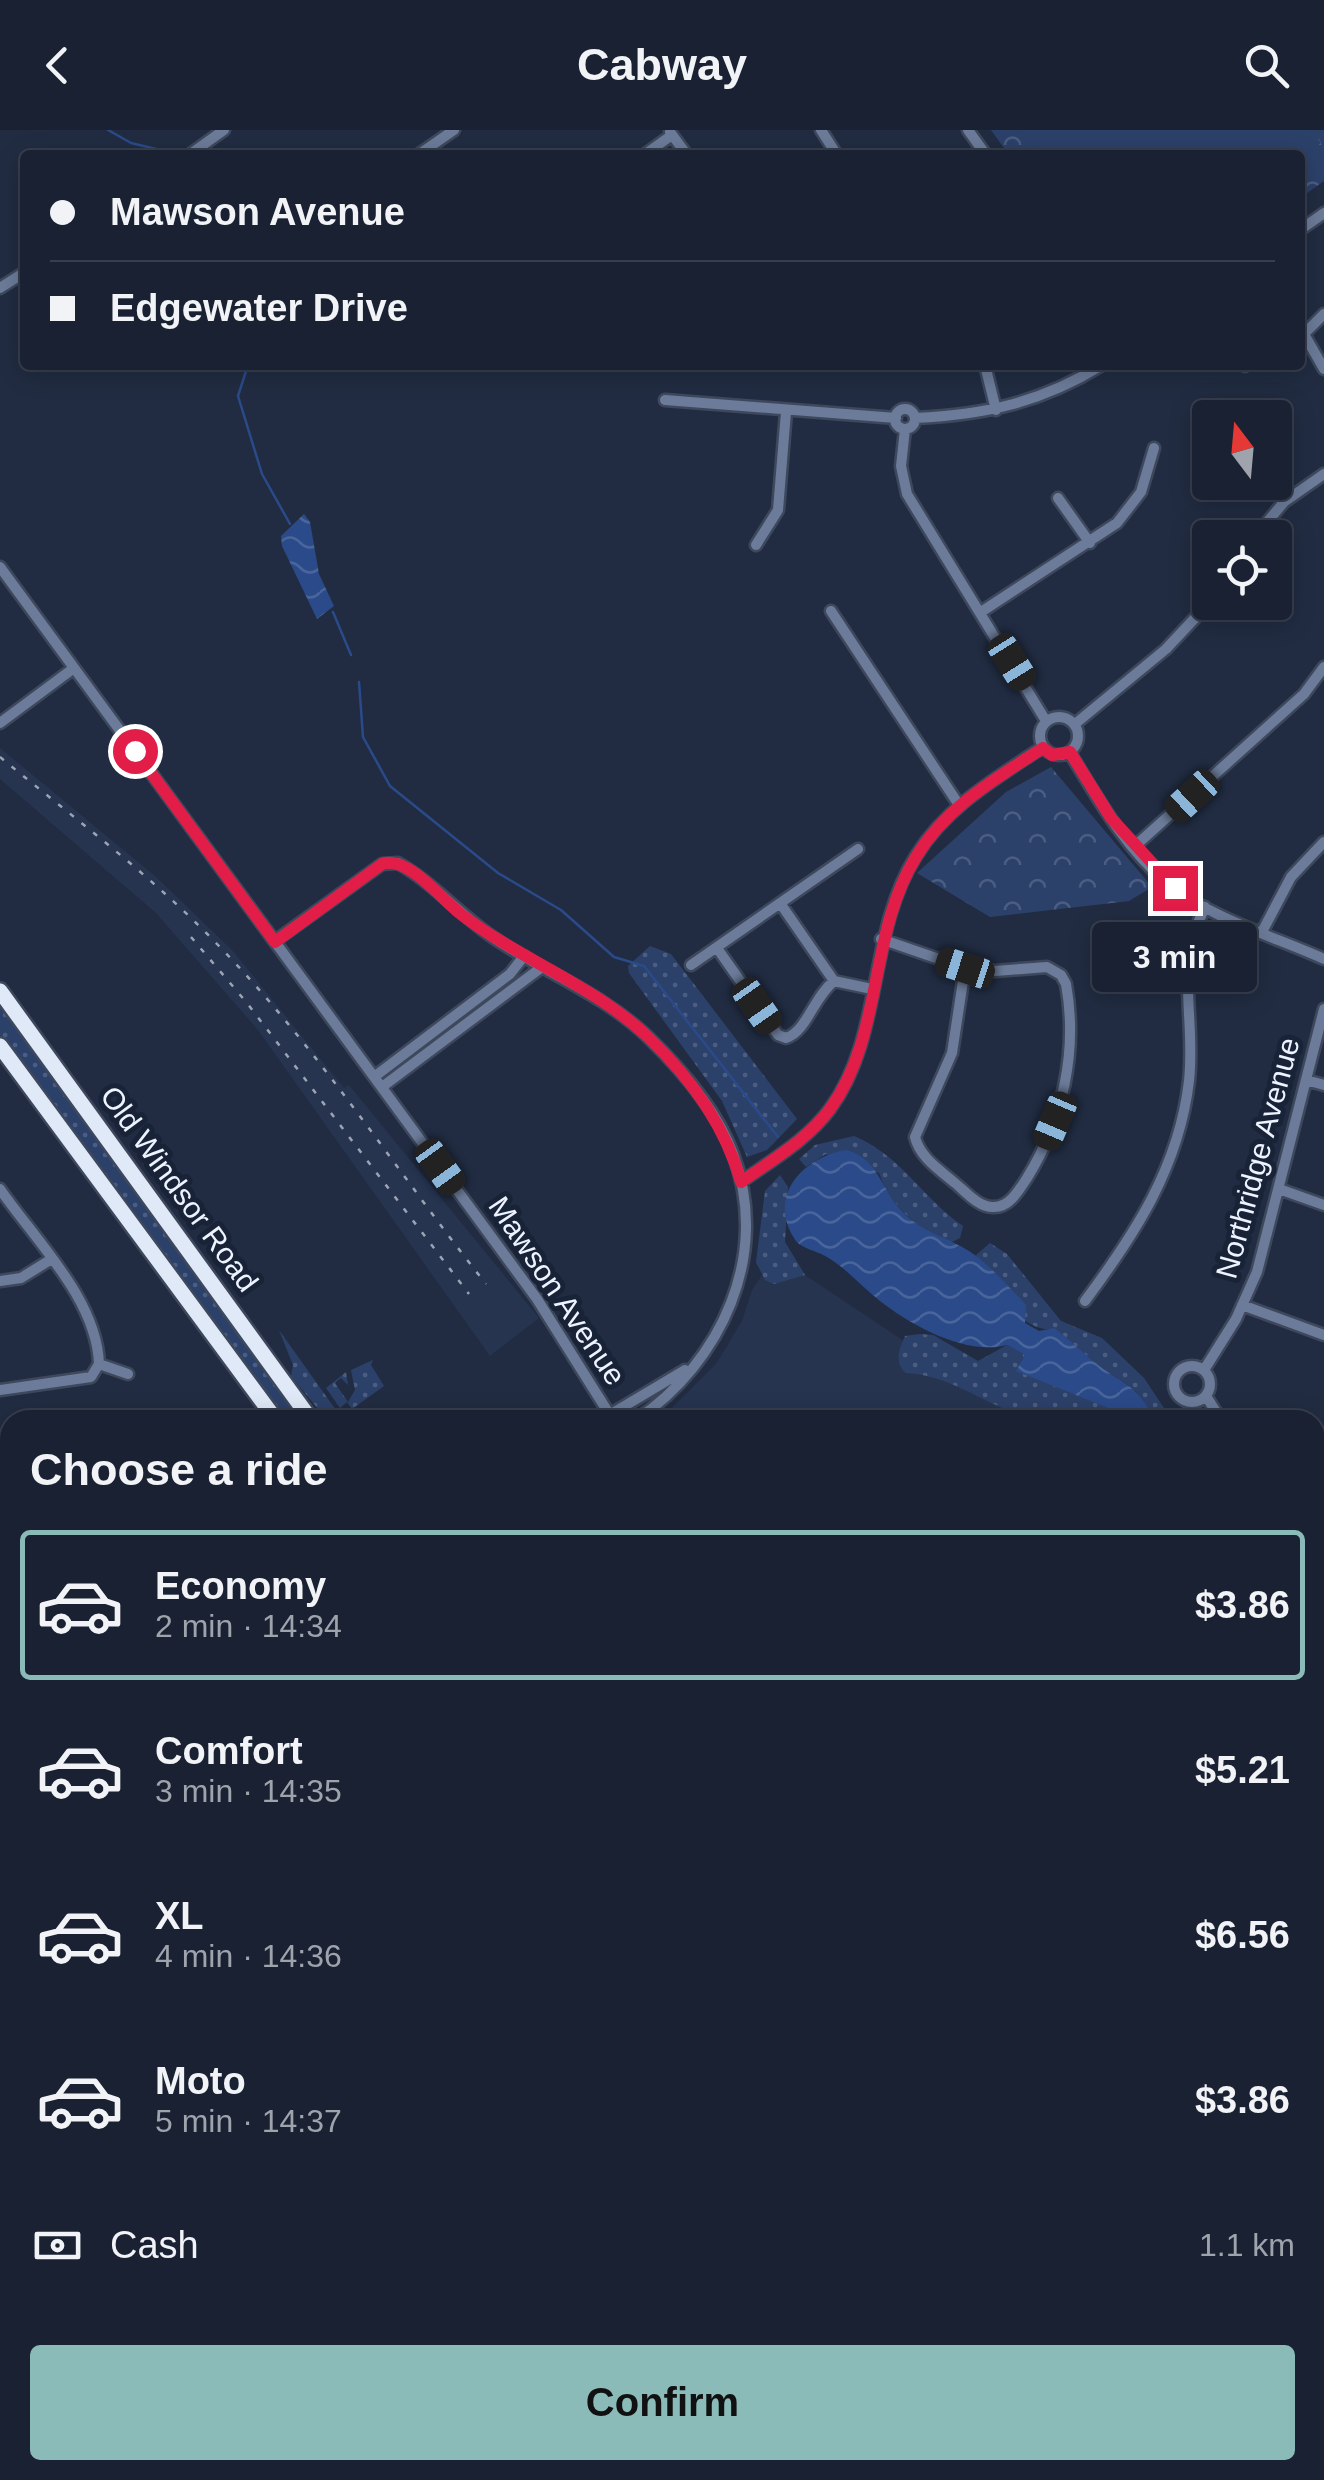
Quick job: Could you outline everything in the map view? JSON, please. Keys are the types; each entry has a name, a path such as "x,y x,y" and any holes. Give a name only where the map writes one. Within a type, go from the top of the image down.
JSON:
{"highway":[{"name":"Old Windsor Road","path":"0,991 304,1410"},
{"name":"Old Windsor Road","path":"0,1046 269,1410"}],"street":[{"path":"425,150 454,130"},
{"path":"196,150 221,131"},
{"path":"650,150 671,133"},
{"path":"1305,331 1324,314"},
{"path":"1305,339 1324,369"},
{"path":"987,370 996,410"},
{"path":"1046,722 907,494 901,466 905,429 915,418 996,410 1056,391 1093,370"},
{"path":"666,400 896,418 905,410 915,418"},
{"path":"756,544 776,519 786,412"},
{"path":"896,418 905,429"},
{"path":"981,612 1117,523 1141,492 1154,448"},
{"path":"1269,520 1284,502 1324,474"},
{"path":"1058,498 1090,543"},
{"name":"Mawson Avenue","path":"0,567 537,1299 603,1410"},
{"path":"831,610 959,805"},
{"path":"1074,724 1155,659 1193,620"},
{"path":"1134,847 1304,694 1324,667"},
{"path":"0,723 74,668"},
{"path":"1061,717 1074,724 1078,739 1070,752 1052,755 1043,748 1039,737 1046,722 1061,717"},
{"path":"741,1182 788,1149 831,1108 854,1068 881,939 907,872 959,805 1043,748"},
{"path":"1070,752 1134,847 1165,882 1205,907 1324,960"},
{"path":"1262,932 1292,878 1324,842"},
{"path":"691,965 858,849"},
{"path":"275,942 382,864 394,862 524,956 594,994 659,1049 710,1112 734,1155 741,1182 746,1224 741,1278 723,1325 694,1364 646,1410"},
{"path":"780,903 834,981 872,989"},
{"path":"1085,1302 1150,1209 1179,1130 1189,1081 1188,945 1205,907"},
{"path":"881,939 965,968 995,971 1042,966 1061,975 1067,989 1070,1039 1059,1107 1026,1179 1009,1202 992,1207 981,1204 937,1168 919,1150 916,1138 952,1053 965,968"},
{"path":"716,948 778,1035 786,1038 802,1027 816,996 834,981"},
{"path":"374,1076 510,974 524,956"},
{"path":"382,1088 542,967"},
{"name":"Northridge Avenue","path":"1204,1370 1258,1272 1324,1009"},
{"path":"1306,1080 1324,1085"},
{"path":"1279,1189 1324,1205"},
{"path":"0,1190 90,1312 98,1340 99,1364 91,1377 0,1390"},
{"path":"0,1281 21,1278 50,1260"},
{"path":"1242,1305 1324,1335"},
{"path":"99,1364 128,1374"},
{"path":"621,1410 694,1364"},
{"name":"Northridge Avenue","path":"1204,1370 1184,1368 1174,1386 1187,1401 1206,1396"},
{"name":"Northridge Avenue","path":"1204,1370 1210,1382 1206,1396 1214,1410"}],"shaded area":[{"path":"0,748 155,876 232,950 344,1088 349,1085 539,1318 490,1356 258,1030 156,913 0,779"},
{"path":"775,1255 919,1351 1022,1410 670,1410 716,1364 742,1321 752,1290"}],"green space":[{"path":"991,130 1324,130 1324,181 1305,194 1305,150 1005,150"},
{"path":"1020,130 1312,130 1321,143 1305,154 1305,150 1035,150"},
{"path":"1051,767 1152,887 1129,901 990,917 917,873 1006,792"},
{"path":"650,946 671,954 797,1119 767,1150 747,1157 722,1101 629,973 628,966"},
{"path":"0,1006 296,1410 277,1410 0,1035"},
{"path":"854,1136 886,1155 963,1226 960,1238 950,1243 917,1224 898,1206 879,1173 826,1154 806,1167 799,1159 815,1145"},
{"path":"780,1175 788,1187 785,1242 805,1275 774,1284 765,1280 756,1262 765,1191"},
{"path":"990,1243 1007,1254 1061,1321 1102,1338 1144,1378 1165,1410 1150,1410 1127,1384 1054,1329 1041,1328 1018,1315 975,1256"},
{"path":"279,1330 336,1410 319,1410 291,1376 293,1365"},
{"path":"933,1335 978,1361 1007,1345 1025,1355 1017,1371 1114,1410 1007,1410 952,1384 906,1373 899,1360 905,1336"},
{"path":"373,1360 371,1365 384,1386 352,1409 347,1402 340,1408 326,1388 346,1372 348,1385 341,1378 335,1383 348,1402 355,1390 351,1370"}],"water":[{"path":"304,514 310,522 319,574 334,606 317,619 282,546 281,536"},
{"path":"846,1150 865,1160 909,1218 969,1251 992,1270 1026,1305 1025,1323 1039,1331 1054,1328 1134,1390 1150,1410 1113,1410 1016,1371 1025,1355 1007,1345 958,1343 924,1329 880,1301 834,1261 797,1242 787,1222 788,1193 804,1170"}],"waterway":[{"path":"108,130 131,143 161,150"},
{"path":"246,370 238,396 262,474 290,524"},
{"path":"333,612 351,655"},
{"path":"359,682 363,737 390,786 498,873 561,910 614,957 644,966 778,1137"}],"railway":[{"path":"0,757 166,895 255,985 323,1068 486,1284"},
{"path":"191,937 247,1003 469,1294"}],"route":[{"path":"135,751 275,942 382,864 402,865 497,940 594,994 648,1037 682,1074 724,1133 741,1182 788,1149 831,1108 854,1068 868,1018 881,939 898,889 932,834 979,789 1043,748 1052,755 1070,752 1111,818 1165,882 1175,888"}]}
